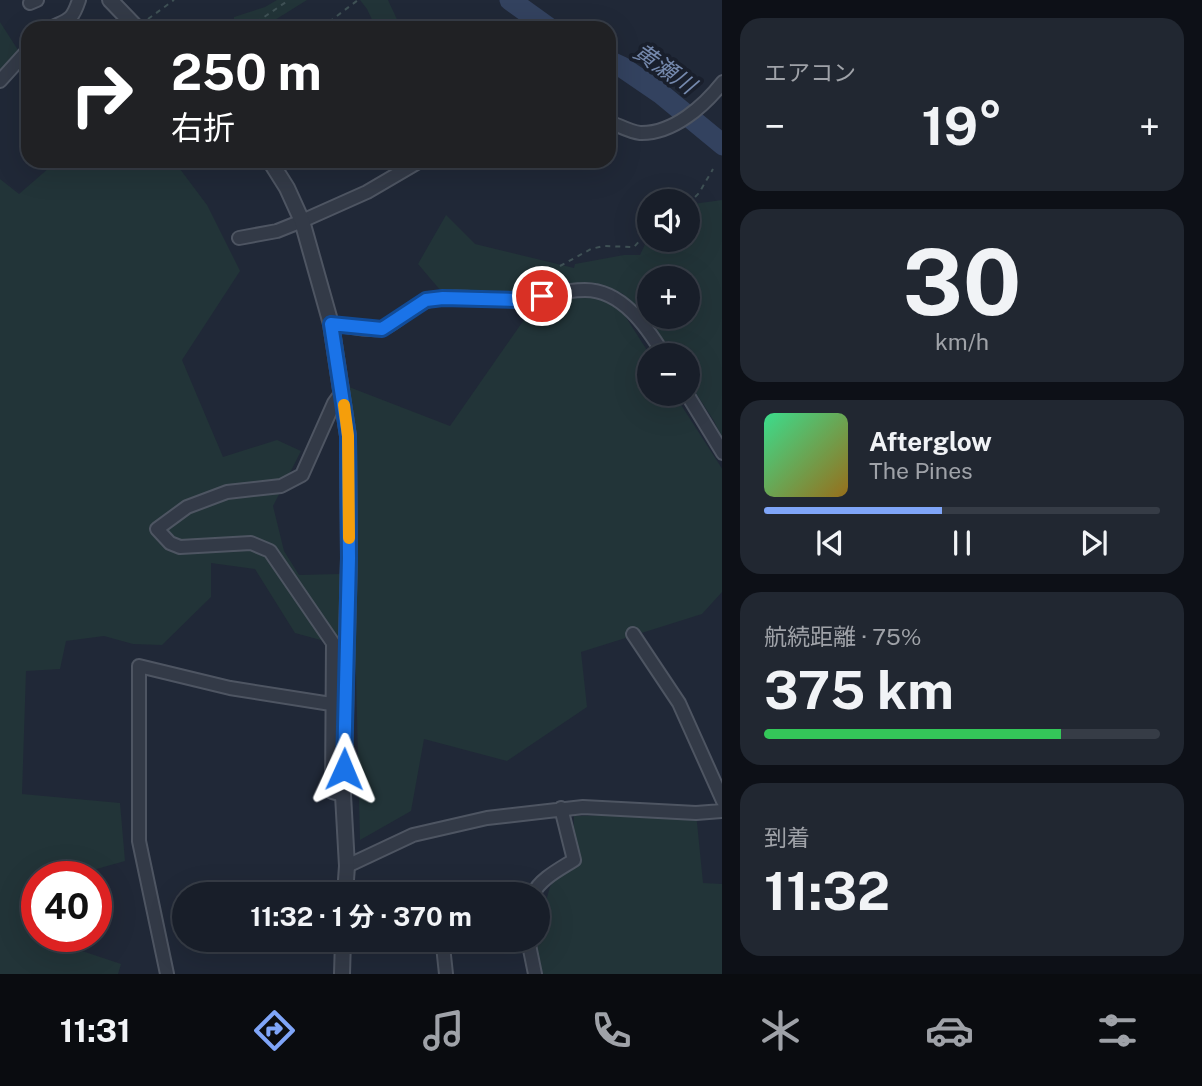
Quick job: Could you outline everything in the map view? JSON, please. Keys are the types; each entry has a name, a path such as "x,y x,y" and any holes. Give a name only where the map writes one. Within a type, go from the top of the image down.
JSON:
{"street":[{"path":"67,21 75,12 79,0"},
{"path":"110,0 130,21"},
{"path":"0,81 21,58"},
{"path":"616,125 638,133 671,127 712,96 722,83"},
{"path":"274,168 287,188 302,222 331,324 348,436 349,544 343,795 345,882"},
{"path":"239,238 277,231 302,222 367,192 408,168"},
{"path":"331,324 382,329 426,300 518,300 586,290 606,293 622,302 656,343"},
{"path":"342,392 334,403 302,475 281,486 227,492 187,507 158,529 170,543 180,547 251,543 270,551 333,643 332,792 343,795"},
{"path":"694,406 722,451"},
{"path":"633,634 679,704 722,799"},
{"path":"167,974 139,841 139,666 230,688 331,704"},
{"path":"346,866 413,835 487,818 583,807 695,813 722,811"},
{"path":"543,882 574,860 561,808"},
{"path":"342,974 343,952"},
{"path":"444,952 446,974"},
{"path":"530,952 535,974"}],"path":[{"path":"146,21 174,0"},
{"path":"258,21 289,0"},
{"path":"330,21 358,0"},
{"path":"700,191 713,169"},
{"path":"560,266 591,248 634,247 637,244"}],"shaded area":[{"path":"277,0 307,0 273,21 233,21 234,17"},
{"path":"360,0 388,0 398,21 373,21"},
{"path":"0,22 18,50 0,77"},
{"path":"49,168 179,168 207,205 240,271 182,360 223,457 277,440 301,451 273,506 284,551 299,575 340,574 338,637 328,642 295,633 255,569 211,563 211,597 162,645 133,644 104,636 66,641 60,669 26,671 22,794 120,803 125,861 112,865 112,861 21,861 21,952 85,952 121,964 118,974 0,974 0,179 19,194"},
{"path":"722,200 722,438 700,399 700,343 663,343 654,329 700,329 700,266 637,266 637,308 622,293 569,288 570,281 568,284 506,295 441,291 418,264 446,215 475,244 574,268 575,264 624,255 640,255 641,252 700,252 700,203"},
{"path":"613,297 642,343 637,343 637,406 682,406 722,468 722,592 702,614 581,652 587,707 507,761 424,739 411,811 360,840 349,387 450,426 528,314 505,300"},
{"path":"696,813 703,883 722,884 722,974 537,974 531,955 532,952 550,952 550,887 573,854 574,816"}],"waterway":[{"name":"黄瀬川","path":"510,0 539,21"},
{"name":"黄瀬川","path":"616,64 660,93 722,144"}],"slow traffic":[{"path":"344,405 348,436 349,538"}],"route":[{"path":"344,769 349,558 348,436 331,324 382,329 426,300 518,300 542,296"}]}
